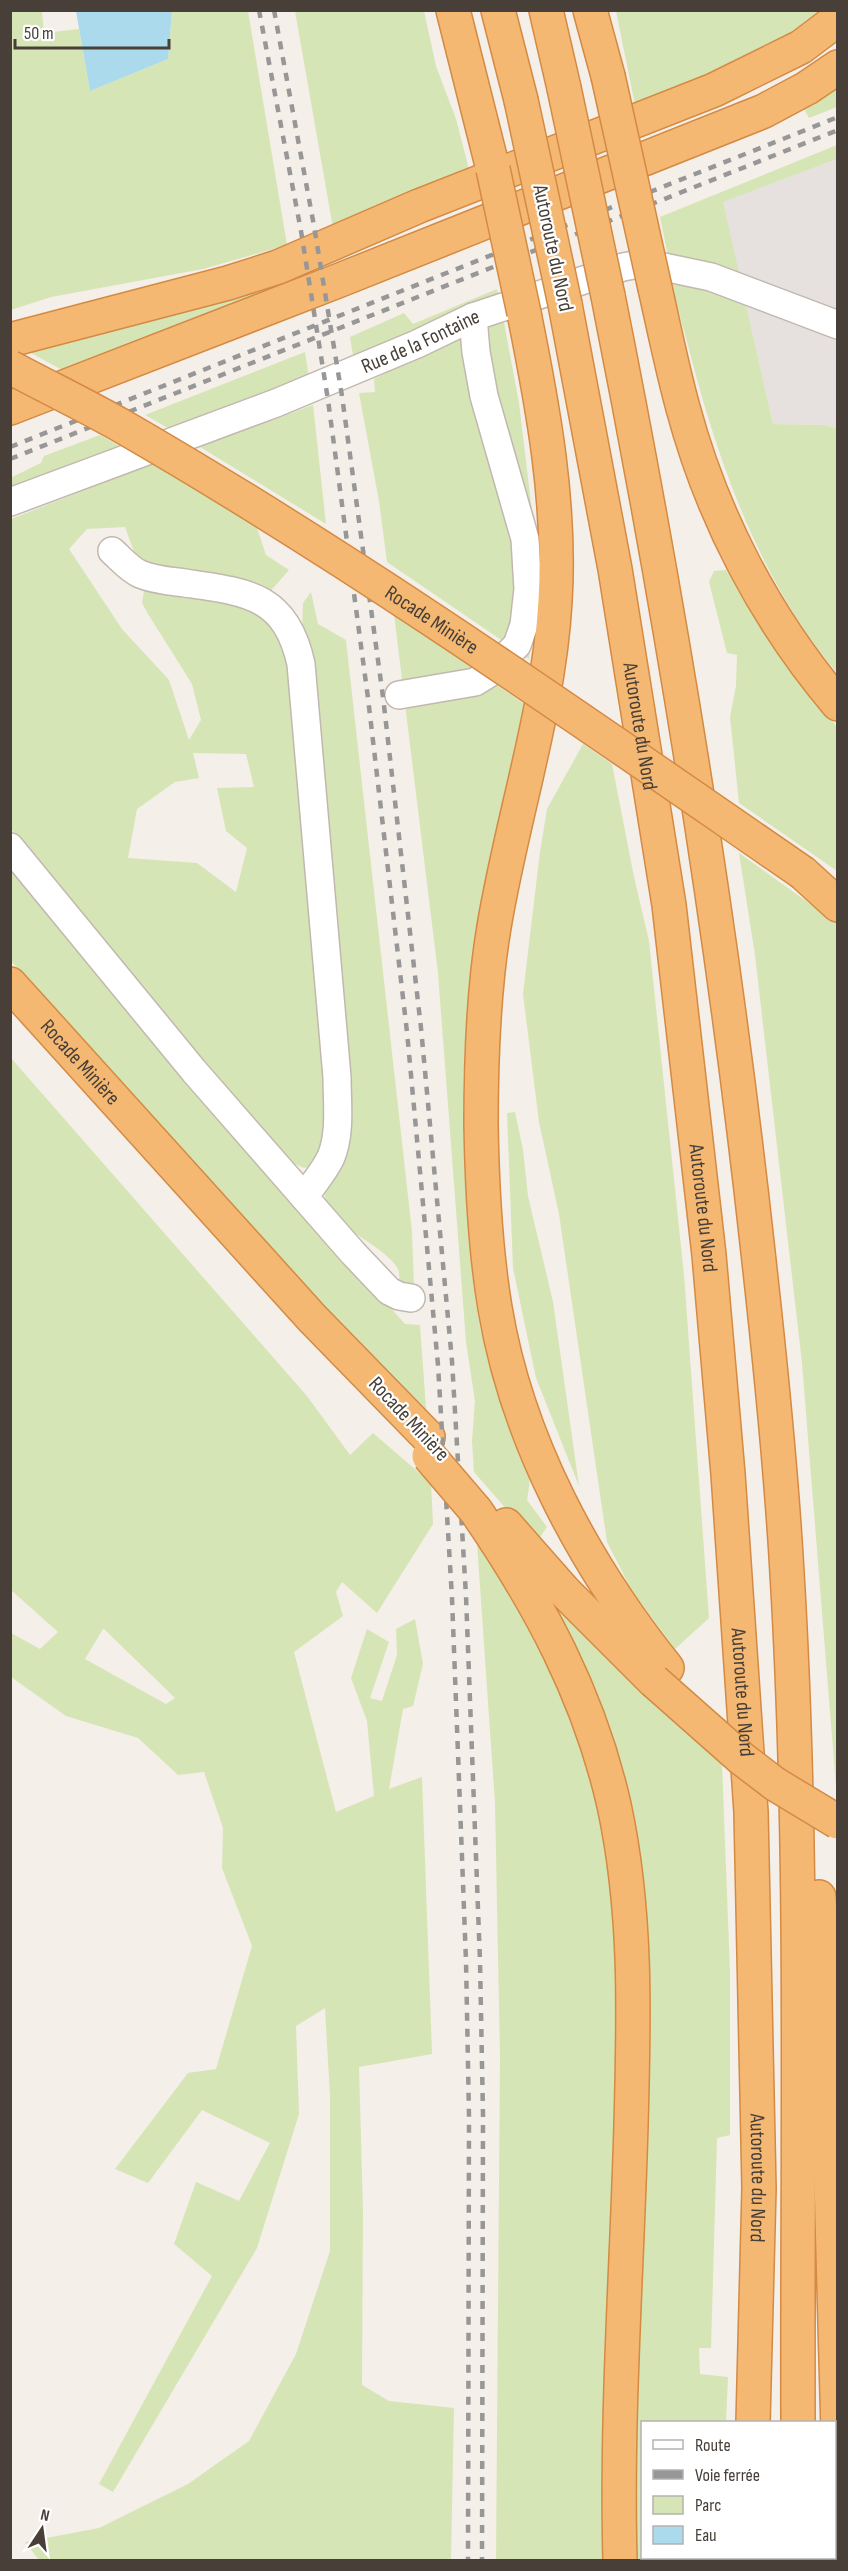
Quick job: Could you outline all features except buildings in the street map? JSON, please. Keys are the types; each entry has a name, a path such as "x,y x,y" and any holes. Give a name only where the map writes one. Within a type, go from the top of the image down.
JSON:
{"highway":[{"path":"453,10 480,112 540,395 553,494 556,557 551,649 504,870 487,984 482,1038 484,1207 495,1308 519,1403 537,1450 589,1556 642,1636 661,1674"},
{"name":"Autoroute du Nord","path":"498,10 565,304 615,569 662,860 685,1034 710,1267 728,1474 751,1812 759,2188 753,2421"},
{"name":"Autoroute du Nord","path":"546,10 608,296 684,700 740,1094 772,1382 787,1572 796,1779 799,1990 798,2421"},
{"path":"590,10 608,76 683,409 712,496 751,578 771,613 837,704"},
{"path":"598,10 608,76"},
{"path":"10,340 228,283 278,267 419,206 714,90 801,47 837,19"},
{"path":"10,408 764,111 807,88 837,67"},
{"name":"Rocade Minière","path":"10,367 126,429 321,547 573,714 837,896"},
{"path":"803,873 837,905"},
{"name":"Rocade Minière","path":"10,984 429,1447 475,1501 564,1591 661,1674 741,1758 775,1784 837,1820"},
{"path":"475,1501 556,1641 579,1692 614,1806 627,1883 634,2006 621,2421 620,2560"},
{"path":"796,1779 815,1838 822,1944 830,2116 837,2432"}],"street":[{"name":"Rue de la Fontaine","path":"10,502 276,403 417,344 474,317 623,267 645,263 711,277 837,326"},
{"path":"399,695 475,682 488,674 517,645 524,625 528,589 525,539 484,396 476,352 474,317"},
{"path":"112,551 129,567 146,576 230,591 263,601 286,622 297,646 302,676 337,1077 336,1139 332,1155 304,1197"},
{"path":"10,847 194,1071 304,1197 389,1291 411,1298"}],"shaded area":[{"path":"837,159 837,428 824,425 773,424 722,202"}],"green space":[{"path":"11,11 42,11 44,33 79,29 90,91 168,59 172,11 248,11 287,245 203,269 51,297 11,310"},
{"path":"295,11 424,11 436,66 456,119 470,173 333,228"},
{"path":"616,11 827,11 745,61 635,105"},
{"path":"837,86 837,107 809,118 803,107"},
{"path":"837,145 837,159 723,202 740,277 668,256 660,217"},
{"path":"291,268 293,279 62,370 22,348"},
{"path":"672,281 699,286 745,301 773,424 824,425 837,428 837,673 810,638 787,602 765,563 747,523 716,441 678,310"},
{"path":"497,289 498,295 354,361 350,337 404,313 413,324"},
{"path":"503,317 519,403 534,528 529,659 387,562 379,501 359,393 375,392 374,379 463,333"},
{"path":"305,352 309,378 292,385 168,428 145,415"},
{"path":"313,405 326,524 200,447"},
{"path":"100,435 125,449 11,494 10,478 41,463 44,456"},
{"path":"152,464 256,525 266,555 289,570 268,594 163,571 136,557 125,527 87,529 69,549 122,629 169,680 189,740 201,720 192,684 142,603 144,591 151,586 246,604 286,635 331,1117 319,1165 304,1168 288,1161 11,829 11,519","holes":["193,753 246,754 254,787 217,788 226,831 247,848 236,892 197,863 128,858 137,809 175,782 199,778"]},
{"path":"726,570 778,652 837,727 837,871 739,803 730,717 736,686 737,655 727,653 709,582 714,571"},
{"path":"311,592 318,624 346,640 412,1232 414,1287 400,1288 398,1269 389,1258 333,1215 326,1202 326,1188 335,1172 302,630 303,603"},
{"path":"394,614 527,706 495,838 478,928 467,1018 463,1120 469,1234 478,1315 493,1376 529,1473 527,1500 547,1527 536,1543 474,1472 472,1441 475,1401 466,1342 438,973"},
{"path":"583,744 612,764 649,941 684,1275 709,1618 675,1649 631,1589 607,1542 559,1214 539,1122 523,994 547,809"},
{"path":"739,853 837,923 837,1799 802,1363 755,955"},
{"path":"11,870 228,1127 405,1324 420,1325 427,1422 11,961"},
{"path":"11,1058 307,1396 350,1455 373,1433 431,1483 433,1524 377,1613 342,1582 336,1592 343,1616 294,1652 336,1812 374,1796 367,1721 351,1678 367,1629 389,1642 370,1698 382,1701 397,1655 396,1629 415,1619 423,1664 413,1706 403,1709 389,1789 422,1777 432,2054 359,2067 363,2211 362,2385 389,2401 454,2408 451,2560 39,2560 25,2542 99,2528 188,2484 249,2441 296,2354 330,2251 330,2096 325,2008 296,2026 299,2114 257,2248 113,2492 99,2484 212,2276 174,2244 196,2182 239,2201 270,2143 202,2110 148,2183 115,2169 188,2073 216,2069 252,1946 222,1868 223,1828 204,1772 178,1775 138,1738 66,1716 11,1677 11,1633 40,1649 58,1632 11,1590","holes":["104,1629 175,1698 166,1704 85,1659"]},
{"path":"515,1112 523,1150 528,1196 553,1302 579,1486 536,1378 513,1268 507,1113"},
{"path":"477,1543 513,1595 547,1654 604,1806 621,1957 607,2560 496,2560 500,2056 495,1803"},
{"path":"545,1589 661,1707 722,1765 730,1971 730,2135 717,2138 711,2348 699,2348 700,2374 728,2377 726,2421 641,2421 641,2559 717,2560 628,2560 642,1964"}],"water":[{"path":"76,11 172,11 168,59 90,91"}],"railway":[{"path":"259,10 301,231 328,400 368,698 407,1032 438,1365 452,1598 466,1961 469,2116 468,2560"},
{"path":"274,10 314,226 342,396 383,697 421,1028 452,1361 466,1596 480,1961 483,2115 482,2560"},
{"path":"10,447 838,117"},
{"path":"10,459 838,130"}]}
